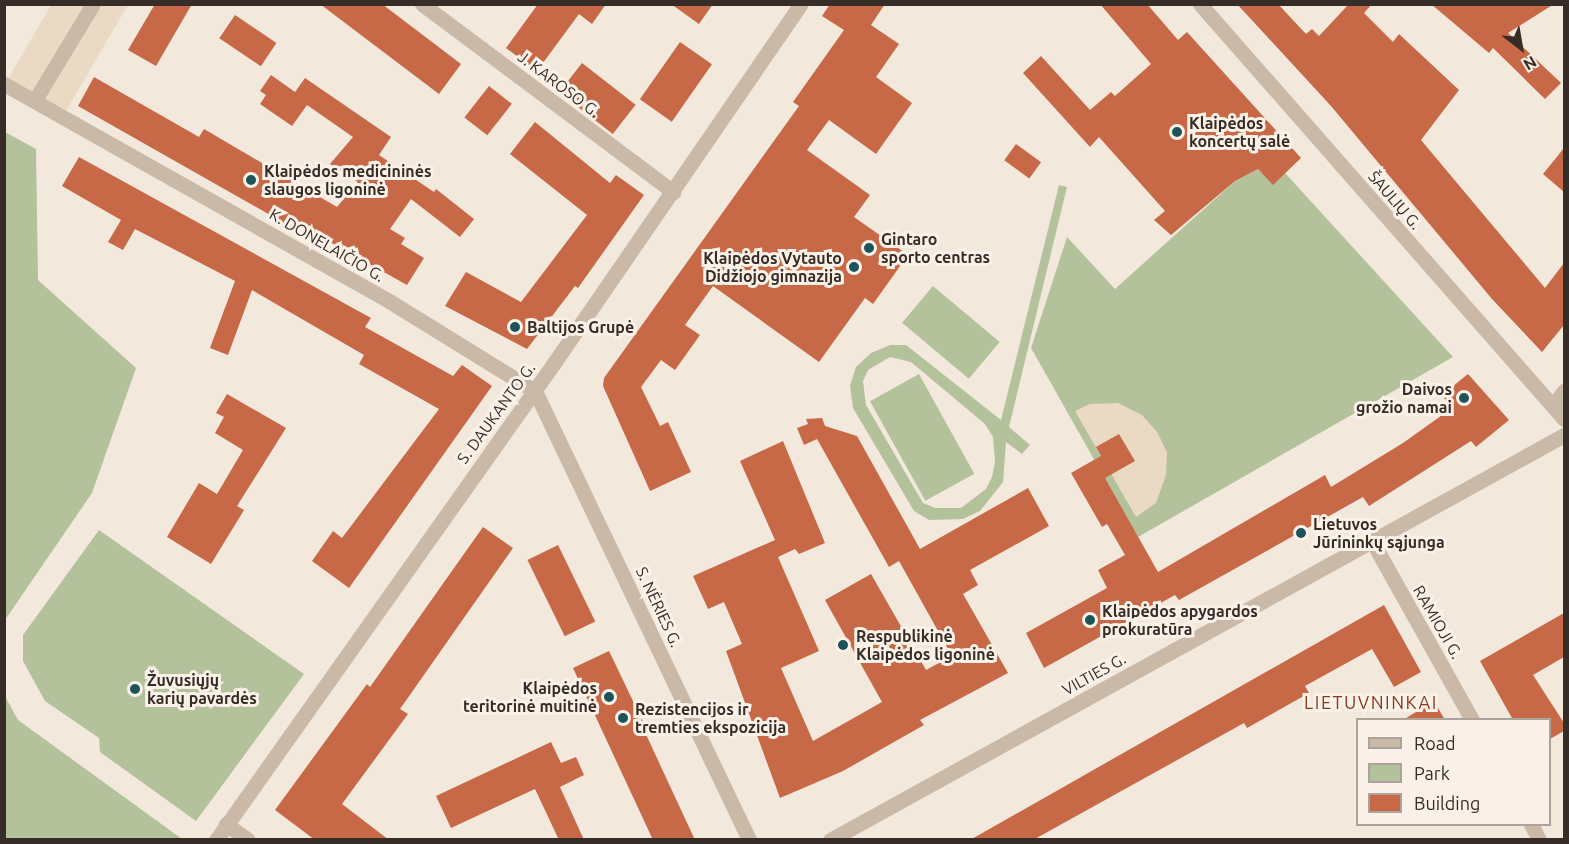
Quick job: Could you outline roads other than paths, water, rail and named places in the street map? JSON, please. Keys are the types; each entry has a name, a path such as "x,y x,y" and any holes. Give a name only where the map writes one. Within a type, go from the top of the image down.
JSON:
{"street":[{"path":"35,100 93,4"},
{"name":"J. KAROSO G.","path":"422,4 674,192"},
{"name":"S. DAUKANTO G.","path":"216,840 535,391 674,192 801,4"},
{"name":"ŠAULIŲ G.","path":"1200,4 1564,419"},
{"name":"K. DONELAIČIO G.","path":"4,84 389,301 535,391"},
{"name":"S. NĖRIES G.","path":"535,391 749,840"},
{"path":"1553,405 1564,391"},
{"name":"VILTIES G.","path":"830,840 1564,435"},
{"name":"RAMIOJI G.","path":"1372,542 1471,718"},
{"path":"226,824 248,840"},
{"path":"1532,826 1539,840"}],"place":[{"name":"Klaipėdos koncertų salė","path":"1177,132"},
{"name":"Klaipėdos medicininės slaugos ligoninė","path":"251,180"},
{"name":"Gintaro sporto centras","path":"869,248"},
{"name":"Klaipėdos Vytauto Didžiojo gimnazija","path":"854,267"},
{"name":"Baltijos Grupė","path":"515,327"},
{"name":"Daivos grožio namai","path":"1464,398"},
{"name":"Lietuvos Jūrininkų sąjunga","path":"1301,533"},
{"name":"Klaipėdos apygardos prokuratūra","path":"1090,620"},
{"name":"Respublikinė Klaipėdos ligoninė","path":"843,645"},
{"name":"Žuvusiųjų karių pavardės","path":"135,689"},
{"name":"Klaipėdos teritorinė muitinė","path":"609,697"},
{"name":"Rezistencijos ir tremties ekspozicija","path":"623,718"}],"district":[{"name":"LIETUVNINKAI","path":"1371,702"}]}
